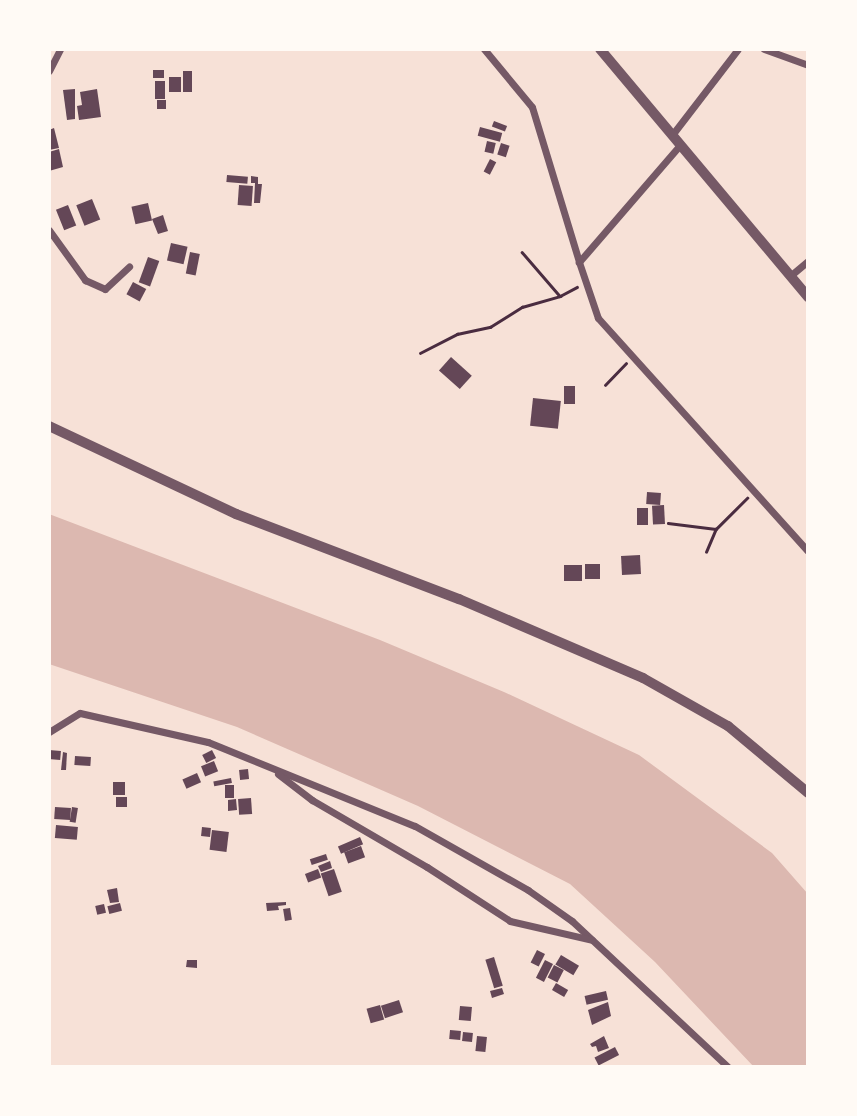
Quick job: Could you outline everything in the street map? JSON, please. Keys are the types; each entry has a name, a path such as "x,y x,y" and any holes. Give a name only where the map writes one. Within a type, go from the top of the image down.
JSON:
{"street":[{"path":"49,71 60,49"},
{"path":"497,49 487,52 532,107 598,318 808,551"},
{"path":"600,49 808,297"},
{"path":"672,135 738,49"},
{"path":"764,49 808,65"},
{"path":"579,262 680,145"},
{"path":"49,230 85,280 105,289 129,267"},
{"path":"790,276 808,261"},
{"path":"49,426 236,514 459,599 643,678 728,726 808,793"},
{"path":"49,732 71,716 85,713 208,742 385,812 435,836 545,901 594,940 728,1067"},
{"path":"272,769 312,800 427,867 510,921 594,940"}],"path":[{"path":"522,253 560,296"},
{"path":"420,353 457,334 490,327 522,307 560,296 586,282"},
{"path":"606,385 617,377 632,355"},
{"path":"706,552 716,529 754,491"},
{"path":"668,523 716,529"}],"shaded area":[{"path":"49,514 380,640 504,692 639,755 772,853 808,894 808,1067 754,1067 655,962 570,884 418,806 237,727 49,664"}],"building":[{"path":"153,70 164,70 164,78 153,78"},
{"path":"183,71 192,71 192,92 183,92"},
{"path":"169,77 181,77 181,92 169,92"},
{"path":"155,81 165,81 165,99 155,99"},
{"path":"75,89 75,119 67,120 63,90"},
{"path":"97,89 101,117 79,120 77,106 82,105 80,92"},
{"path":"157,100 166,100 166,109 157,109"},
{"path":"494,121 507,126 505,132 492,127"},
{"path":"480,127 502,133 500,142 478,136"},
{"path":"54,128 59,148 49,150 49,130"},
{"path":"487,141 496,143 493,154 485,152"},
{"path":"501,143 510,146 506,157 497,154"},
{"path":"59,149 63,167 49,171 49,152"},
{"path":"490,159 496,162 490,175 484,171"},
{"path":"227,175 248,177 247,184 226,182"},
{"path":"251,176 258,177 258,184 262,184 260,203 254,203 255,183 251,183"},
{"path":"239,185 253,186 252,206 238,205"},
{"path":"92,199 100,219 84,226 76,205"},
{"path":"148,203 152,221 135,224 131,207"},
{"path":"68,205 76,225 64,230 56,210"},
{"path":"163,215 168,231 158,234 152,219"},
{"path":"171,243 188,247 184,264 167,261"},
{"path":"190,252 200,254 196,276 186,274"},
{"path":"148,257 159,261 150,286 139,282"},
{"path":"133,282 146,289 140,301 126,294"},
{"path":"451,357 472,376 460,389 439,370"},
{"path":"564,386 575,386 575,404 564,404"},
{"path":"533,398 561,401 558,429 530,426"},
{"path":"647,492 661,493 660,505 646,504"},
{"path":"664,505 665,524 653,525 652,506"},
{"path":"637,508 648,508 648,525 637,525"},
{"path":"640,555 641,574 622,575 621,556"},
{"path":"585,564 600,564 600,579 585,579"},
{"path":"564,565 582,565 582,581 564,581"},
{"path":"49,750 61,751 60,760 49,759"},
{"path":"212,750 216,758 206,763 202,755"},
{"path":"63,752 67,753 66,770 61,770"},
{"path":"75,756 91,757 90,766 74,765"},
{"path":"214,761 218,771 205,776 201,766"},
{"path":"248,769 249,779 240,780 239,770"},
{"path":"197,773 201,782 186,789 182,780"},
{"path":"231,778 232,783 214,786 213,781"},
{"path":"113,782 125,782 125,795 113,795"},
{"path":"225,785 234,785 234,798 225,798"},
{"path":"116,797 127,797 127,807 116,807"},
{"path":"251,798 252,814 239,815 238,799"},
{"path":"236,799 237,810 228,811 228,800"},
{"path":"55,807 71,808 70,820 54,819"},
{"path":"72,807 78,808 76,823 70,822"},
{"path":"56,825 78,827 77,840 55,838"},
{"path":"202,827 211,828 210,837 201,836"},
{"path":"212,830 229,832 226,852 210,850"},
{"path":"360,837 363,844 341,854 338,846"},
{"path":"361,846 365,857 348,863 344,852"},
{"path":"326,854 328,860 312,865 310,859"},
{"path":"330,861 332,868 321,872 318,866"},
{"path":"318,869 321,877 308,882 305,874"},
{"path":"334,869 342,892 329,896 321,874"},
{"path":"117,888 119,902 110,903 107,890"},
{"path":"286,902 286,905 278,906 279,910 267,911 266,903"},
{"path":"120,903 122,911 109,914 107,906"},
{"path":"104,904 106,913 97,915 95,906"},
{"path":"290,908 292,920 285,921 283,909"},
{"path":"537,950 545,954 539,967 531,962"},
{"path":"561,955 579,966 573,975 555,964"},
{"path":"494,957 503,986 494,988 485,960"},
{"path":"187,960 197,960 197,968 186,967"},
{"path":"545,960 553,964 544,982 536,978"},
{"path":"554,965 564,970 557,982 548,977"},
{"path":"556,983 568,990 564,997 552,990"},
{"path":"502,988 504,994 492,998 490,991"},
{"path":"606,991 608,1000 587,1005 585,996"},
{"path":"399,1000 403,1012 385,1018 381,1006"},
{"path":"608,1002 611,1016 592,1025 588,1010"},
{"path":"380,1005 384,1019 371,1023 367,1009"},
{"path":"460,1006 472,1007 471,1021 459,1020"},
{"path":"450,1030 461,1031 460,1040 449,1039"},
{"path":"463,1032 473,1033 472,1042 462,1041"},
{"path":"477,1036 487,1037 485,1052 475,1051"},
{"path":"604,1036 609,1048 598,1052 596,1046 592,1047 590,1044"},
{"path":"615,1047 619,1055 599,1065 595,1057"}]}
